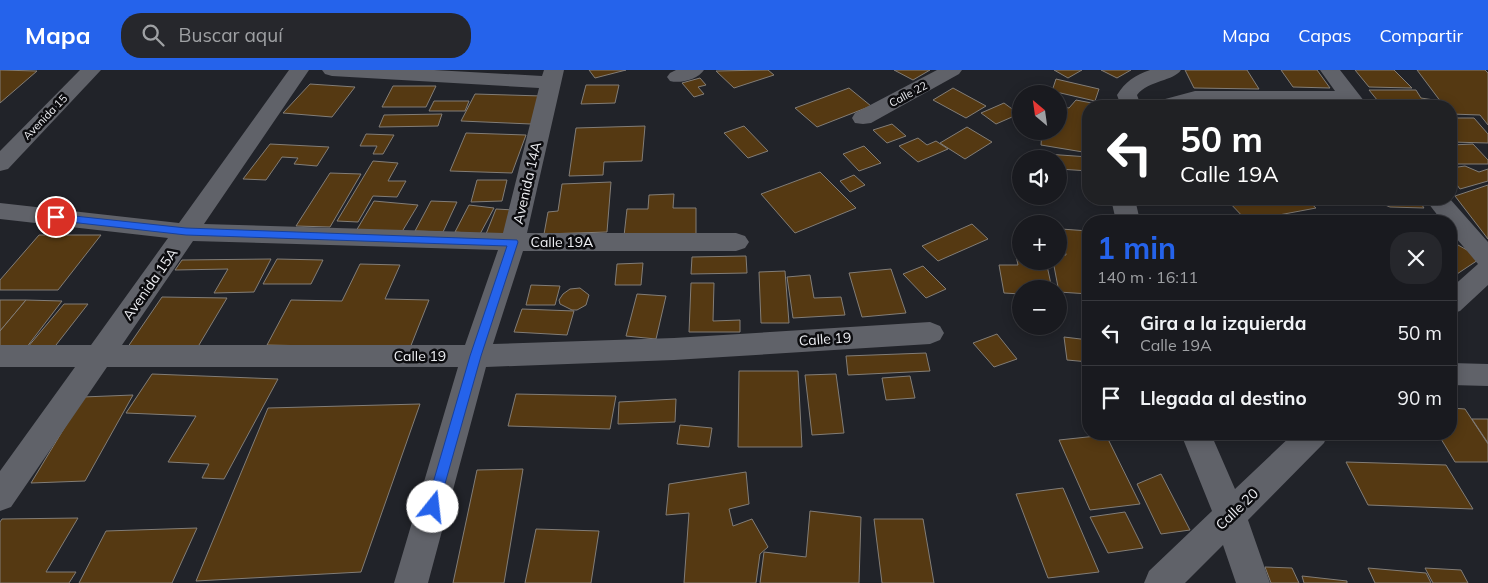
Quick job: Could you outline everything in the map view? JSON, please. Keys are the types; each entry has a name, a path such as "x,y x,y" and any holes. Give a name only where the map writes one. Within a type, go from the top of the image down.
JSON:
{"street":[{"name":"Avenida 15","path":"0,164 89,70"},
{"name":"Avenida 15A","path":"0,497 299,70"},
{"path":"332,70 552,76"},
{"name":"Calle 22","path":"863,118 952,70"},
{"path":"1129,100 1127,95 1130,88 1139,82 1171,70"},
{"path":"1180,70 1195,97"},
{"path":"1330,70 1353,100"},
{"name":"Avenida 14A","path":"411,583 475,356 513,242 552,76"},
{"path":"1184,100 1195,97 1314,100"},
{"path":"1442,205 1451,215"},
{"name":"Calle 19A","path":"0,211 186,232 513,242 736,242"},
{"path":"1457,223 1488,259"},
{"path":"1457,298 1488,270"},
{"name":"Calle 19","path":"0,356 475,356 674,349 930,333"},
{"path":"1457,374 1488,375"},
{"path":"1198,440 1230,516 1253,583"},
{"name":"Calle 20","path":"1161,583 1307,440"}],"building":[{"path":"0,70 37,71 0,103"},
{"path":"589,70 626,70 595,78"},
{"path":"768,70 774,75 734,88 716,71"},
{"path":"894,70 930,70 913,80"},
{"path":"1054,70 1082,70 1068,78"},
{"path":"1101,70 1131,70 1117,78"},
{"path":"1185,70 1247,70 1259,89 1194,88"},
{"path":"1281,70 1317,70 1330,88 1293,87"},
{"path":"1355,70 1394,70 1412,88 1369,87"},
{"path":"1417,70 1485,70 1488,73 1488,125 1480,115 1457,114 1457,100 1440,100"},
{"path":"700,78 706,85 698,87 704,94 694,97 682,83"},
{"path":"1056,79 1099,89 1095,100 1068,95 1068,85 1054,85"},
{"path":"310,84 355,87 332,117 283,113"},
{"path":"586,85 619,85 615,103 581,104"},
{"path":"393,86 436,86 426,107 382,107"},
{"path":"849,88 871,106 817,127 795,108"},
{"path":"953,88 986,106 966,118 933,100"},
{"path":"1369,90 1416,90 1421,98 1434,100 1377,100"},
{"path":"475,94 542,96 531,124 461,121"},
{"path":"1076,100 1082,101 1082,152 1041,145 1041,140 1068,140 1068,108"},
{"path":"434,101 469,101 465,111 429,111"},
{"path":"1004,103 1012,109 1012,117 996,124 981,113"},
{"path":"442,114 438,126 379,127 384,115"},
{"path":"1457,118 1474,118 1488,134 1488,143 1457,142"},
{"path":"892,124 906,136 887,143 873,130"},
{"path":"645,126 642,161 604,162 603,175 569,176 576,128"},
{"path":"744,126 768,151 748,158 724,133"},
{"path":"967,127 992,142 965,159 940,143"},
{"path":"466,133 526,135 512,173 450,171"},
{"path":"366,134 394,135 383,154 373,154 377,146 360,146"},
{"path":"918,138 927,145 936,141 948,149 918,162 899,146"},
{"path":"270,144 329,147 317,166 294,164 298,158 282,157 266,180 243,179"},
{"path":"1473,144 1488,160 1488,164 1457,164 1457,145"},
{"path":"864,146 881,163 859,171 843,154"},
{"path":"1067,155 1082,157 1082,171 1067,170"},
{"path":"373,161 398,163 388,181 406,181 397,197 373,196 358,222 337,221"},
{"path":"1465,166 1479,172 1488,169 1488,181 1460,189 1457,185 1457,167"},
{"path":"820,172 856,208 795,233 761,194"},
{"path":"330,173 361,174 330,227 296,226"},
{"path":"854,175 865,185 850,192 840,181"},
{"path":"477,180 507,180 502,201 471,202"},
{"path":"611,182 607,232 544,234 548,212 558,211 562,184"},
{"path":"1488,185 1488,239 1457,199 1457,195"},
{"path":"674,194 673,208 696,208 696,234 624,236 627,209 648,209 649,195"},
{"path":"374,201 418,205 400,235 356,231"},
{"path":"431,201 457,202 443,232 415,231"},
{"path":"469,205 494,208 480,234 455,232"},
{"path":"1232,205 1313,205 1316,208 1279,215 1241,215"},
{"path":"1385,205 1422,205 1424,208 1390,207"},
{"path":"496,209 514,210 504,235 486,234"},
{"path":"972,224 988,239 938,261 922,246"},
{"path":"1067,229 1082,230 1082,294 1067,293 1067,280 1057,280 1055,270 1067,270"},
{"path":"39,235 101,235 58,290 0,290 0,280"},
{"path":"1457,244 1481,258 1457,274"},
{"path":"746,256 747,273 691,274 692,257"},
{"path":"271,259 254,292 214,293 228,269 175,270 182,260"},
{"path":"277,259 323,260 311,284 263,284"},
{"path":"643,263 641,285 615,285 617,264"},
{"path":"360,264 400,265 385,299 429,300 410,348 267,345 291,300 342,301"},
{"path":"999,265 1012,265 1012,270 1048,270 1050,280 1012,280 1012,293 1004,293"},
{"path":"923,266 946,289 926,298 903,274"},
{"path":"891,269 906,313 862,317 849,273"},
{"path":"785,271 789,323 761,323 759,272"},
{"path":"810,275 814,298 841,297 845,315 793,318 787,277"},
{"path":"691,283 714,283 713,321 740,320 740,332 689,332"},
{"path":"531,285 560,286 555,305 526,305"},
{"path":"580,288 589,295 586,305 577,310 572,310 560,304 559,300 563,294 570,289"},
{"path":"637,294 666,296 656,339 626,336"},
{"path":"162,297 227,298 193,355 123,354"},
{"path":"0,300 26,300 0,331"},
{"path":"26,300 62,301 23,352 0,348 0,331"},
{"path":"64,304 88,304 49,354 22,354"},
{"path":"522,309 574,311 567,335 514,332"},
{"path":"997,334 1017,359 994,367 973,343"},
{"path":"1064,337 1082,339 1082,361 1067,360"},
{"path":"926,353 930,371 848,375 846,356"},
{"path":"739,371 798,371 802,447 738,447"},
{"path":"152,374 278,379 224,479 202,478 209,464 168,462 196,416 126,413"},
{"path":"836,374 844,433 812,435 805,375"},
{"path":"910,376 915,398 886,400 882,378"},
{"path":"516,394 616,396 610,429 508,426"},
{"path":"133,395 85,481 31,483 83,397"},
{"path":"676,399 675,422 618,424 619,402"},
{"path":"420,404 361,572 196,581 268,408"},
{"path":"1457,408 1465,409 1488,444 1488,462 1455,462 1442,440 1457,440"},
{"path":"1472,419 1488,419 1488,443"},
{"path":"680,425 712,428 709,447 677,444"},
{"path":"1082,438 1082,440 1108,440 1140,504 1090,510 1059,440"},
{"path":"1346,462 1446,465 1473,509 1368,505"},
{"path":"523,469 504,583 453,583 477,470"},
{"path":"746,472 749,504 729,509 733,526 752,519 768,547 760,554 756,583 684,583 689,513 666,515 669,484"},
{"path":"1161,474 1190,530 1161,534 1137,484"},
{"path":"1063,488 1099,572 1048,578 1016,494"},
{"path":"810,511 861,517 859,583 760,583 764,552 806,557"},
{"path":"1125,512 1143,548 1108,553 1090,517"},
{"path":"78,518 46,572 76,572 69,583 0,583 0,522 2,519"},
{"path":"874,519 923,519 934,583 882,583"},
{"path":"197,528 172,583 79,583 106,531"},
{"path":"536,529 599,531 591,583 525,583"},
{"path":"1265,567 1292,568 1299,583 1271,583"},
{"path":"1368,568 1426,573 1431,583 1375,583"},
{"path":"1425,568 1461,570 1468,583 1433,583"},
{"path":"1302,576 1347,581 1347,583 1304,583"}],"route":[{"path":"56,217 186,232 513,242 475,356 433,507"}]}
